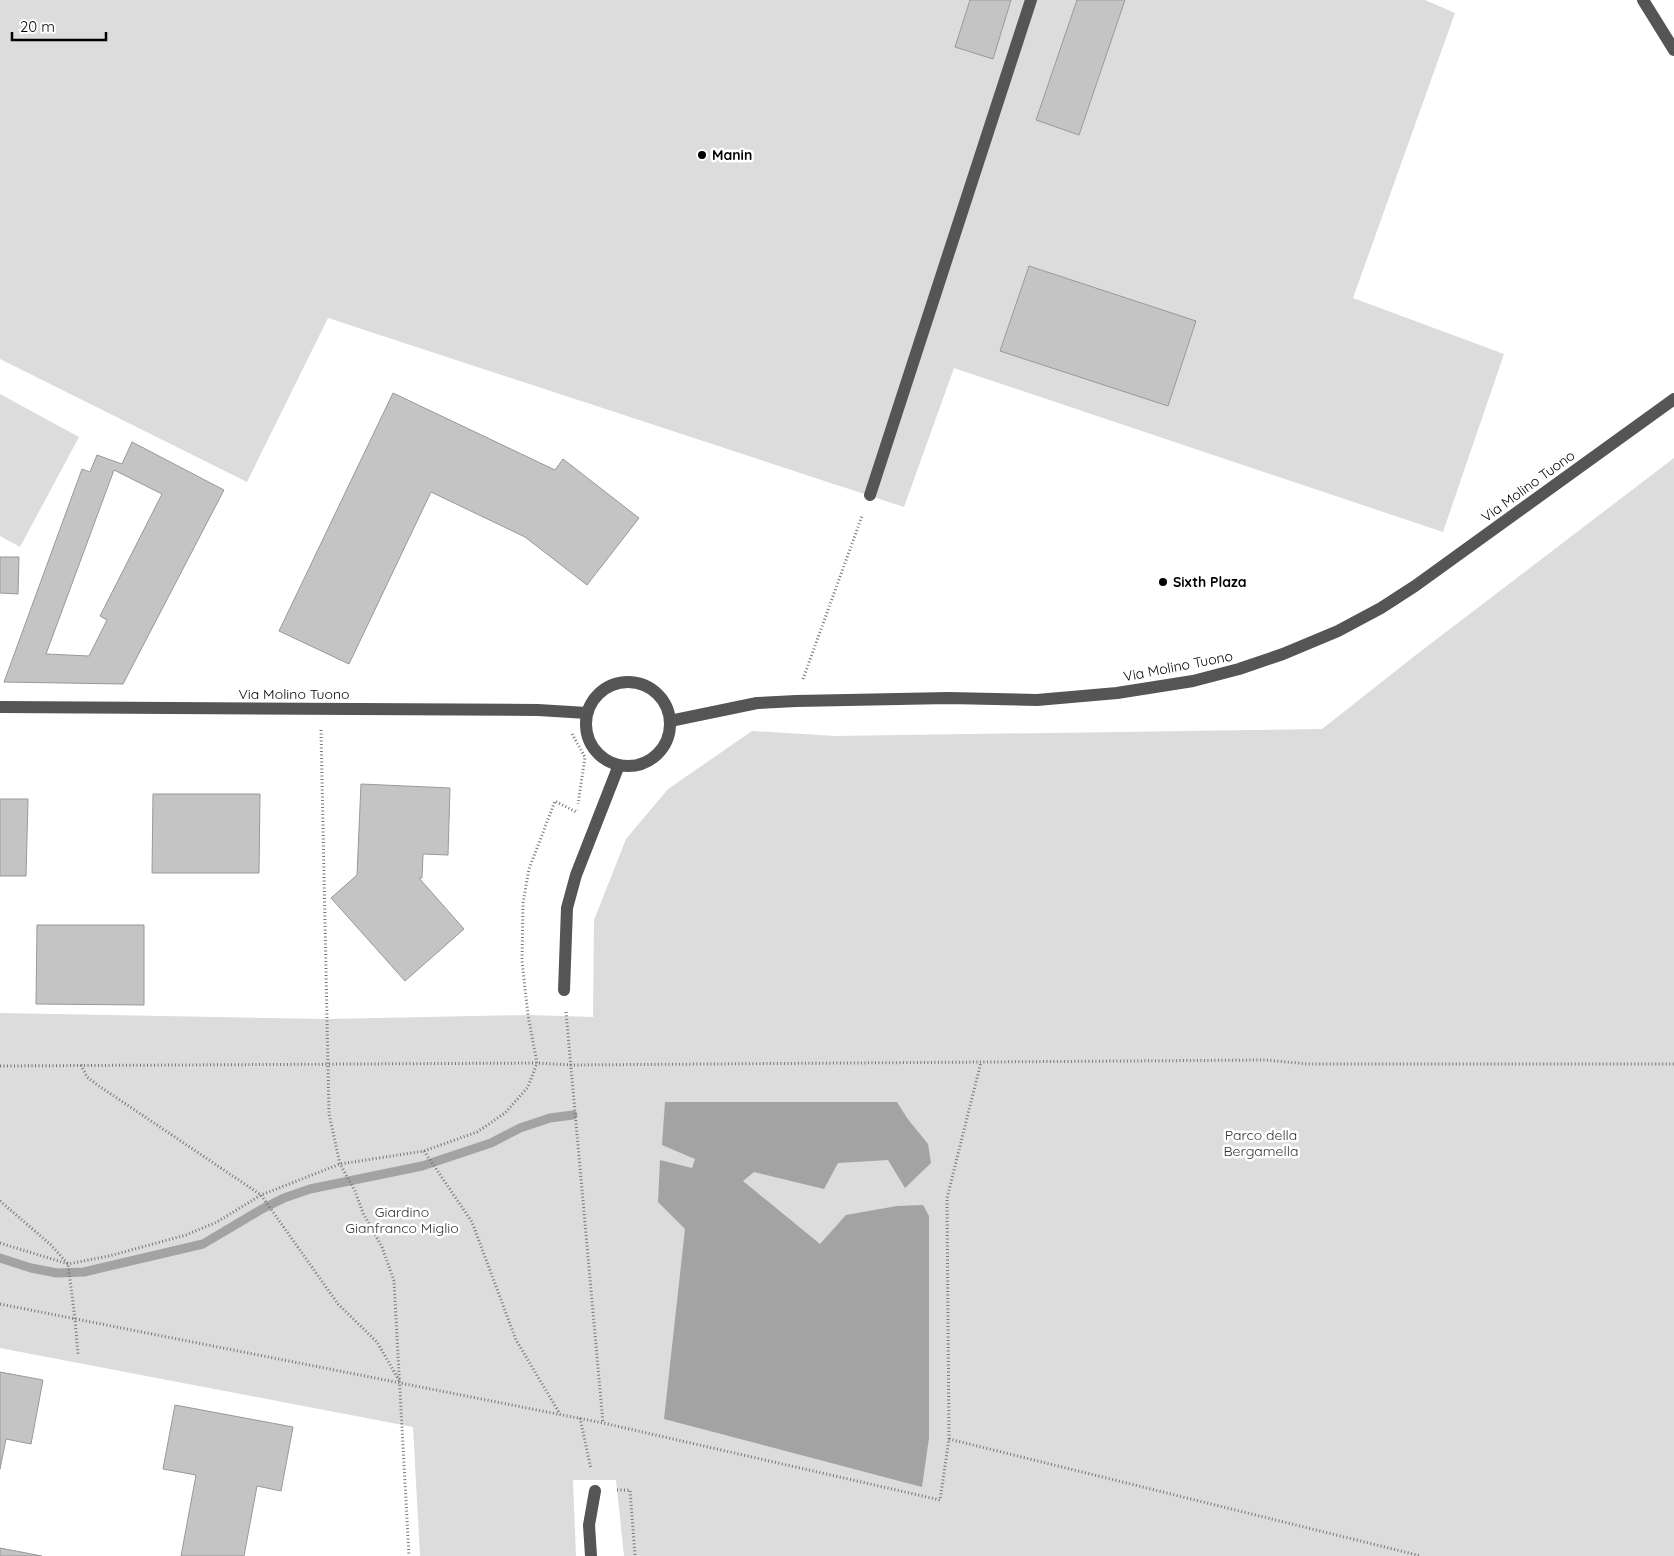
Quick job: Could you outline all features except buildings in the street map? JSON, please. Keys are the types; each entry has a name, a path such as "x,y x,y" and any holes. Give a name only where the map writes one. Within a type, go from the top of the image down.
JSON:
{"street":[{"path":"870,495 1030,0"},
{"path":"1643,0 1674,50"},
{"name":"Via Molino Tuono","path":"670,721 757,703 949,698 1037,700 1117,693 1193,681 1239,669 1283,654 1338,631 1381,608 1674,399"},
{"path":"626,682 638,683 650,688 660,696 667,708 670,721 664,746 656,756 637,764 619,765 606,760 596,751 589,740 586,726 587,713 593,701 602,691 613,684 626,682"},
{"name":"Via Molino Tuono","path":"0,706 538,710 587,713"},
{"path":"564,990 567,908 576,875 619,765"},
{"path":"590,1556 589,1525 595,1491"}],"path":[{"path":"796,701 870,495"},
{"path":"320,730 329,1114 340,1164 363,1213 382,1247 394,1281 409,1556"},
{"path":"0,1243 68,1264 109,1256 186,1235 217,1222 261,1195 340,1164 424,1151 477,1132 505,1112 528,1088 537,1063 528,1015 522,961 523,903 529,869 555,801 576,812 585,757 572,734 565,730"},
{"path":"564,990 602,1423"},
{"path":"0,1066 328,1063 537,1063 571,1065 1265,1060 1318,1064 1674,1064"},
{"path":"0,1304 560,1414 940,1500 949,1439 947,1198 981,1062"},
{"path":"81,1065 86,1077 261,1195 338,1304 376,1342 401,1383"},
{"path":"424,1151 472,1222 516,1340 560,1414"},
{"path":"0,1201 50,1245 68,1264 78,1354"},
{"path":"949,1439 1421,1556"}],"green space":[{"name":"Manin","path":"0,0 1425,0 1455,13 1353,298 1504,354 1443,532 954,368 904,507 328,318 247,482 0,359"},
{"path":"0,394 79,437 20,547 0,536"},
{"name":"Parco della Bergamella","path":"1674,458 1674,1556 624,1556 616,1480 573,1480 576,1556 420,1556 413,1427 0,1348 0,1013 326,1019 528,1015 593,1017 594,920 626,839 668,789 752,731 835,736 1322,729"}],"shaded area":[{"path":"665,1102 897,1102 928,1144 931,1163 905,1188 888,1160 838,1163 824,1189 754,1172 743,1181 820,1244 846,1215 897,1206 923,1205 929,1216 929,1438 922,1487 664,1419 685,1229 658,1202 660,1160 692,1168 695,1159 662,1145"}],"waterway":[{"path":"0,1258 31,1268 57,1273 84,1272 203,1244 284,1198 310,1189 422,1166 491,1143 520,1128 550,1118 573,1115"}],"place":[{"name":"Manin","path":"702,155"},
{"name":"Sixth Plaza","path":"1163,582"}],"park label":[{"name":"Giardino Gianfranco Miglio","path":"402,1220"}]}
